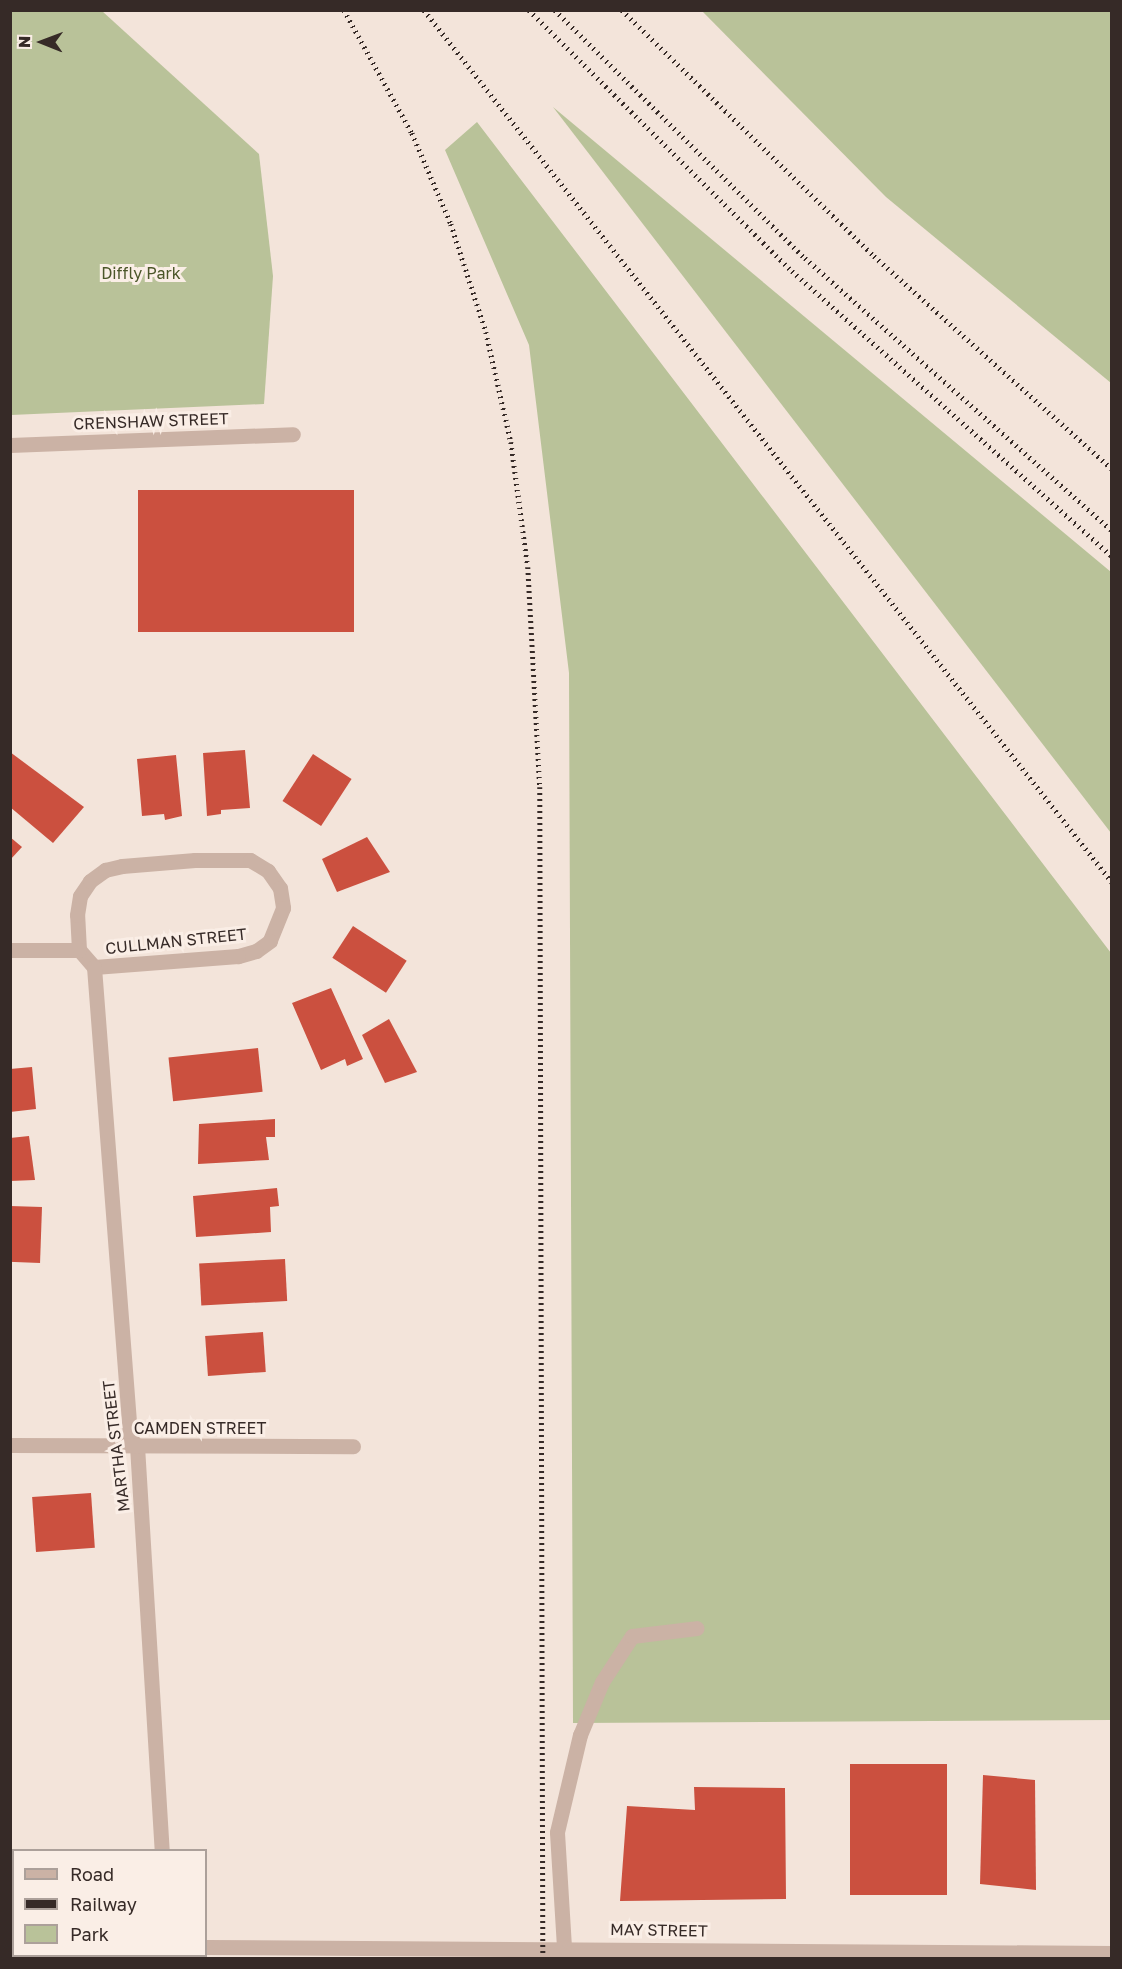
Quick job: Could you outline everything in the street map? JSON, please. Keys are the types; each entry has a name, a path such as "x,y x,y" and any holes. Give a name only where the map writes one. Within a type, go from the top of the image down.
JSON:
{"street":[{"name":"CRENSHAW STREET","path":"10,445 293,434"},
{"name":"CULLMAN STREET","path":"195,860 250,860 268,871 279,888 283,908 279,927 270,941 256,951 238,956 94,967 79,950 77,915 80,897 90,881 105,870 195,860"},
{"path":"10,950 79,950"},
{"name":"MARTHA STREET","path":"94,967 130,1438 137,1446 162,1849"},
{"name":"CAMDEN STREET","path":"10,1445 353,1446"},
{"path":"564,1947 557,1832 580,1735 602,1682 632,1636 698,1628"},
{"name":"MAY STREET","path":"207,1947 564,1947 1112,1953"}],"green space":[{"name":"Diffly Park","path":"11,10 102,11 259,154 273,276 264,404 11,415"},
{"path":"702,11 1111,11 1111,383 886,197"},
{"path":"553,107 1111,572 1111,833"},
{"path":"477,122 1111,953 1111,1720 573,1723 569,673 529,345 445,150"}],"building":[{"path":"138,490 354,490 354,632 138,632"},
{"path":"245,750 250,808 221,810 221,814 207,816 203,753"},
{"path":"10,752 84,807 53,843 10,807"},
{"path":"313,754 352,779 321,826 283,801"},
{"path":"176,755 182,816 165,820 164,814 142,816 137,759"},
{"path":"10,837 22,847 10,860"},
{"path":"367,837 390,872 337,892 322,859"},
{"path":"353,926 407,961 386,993 332,958"},
{"path":"331,988 363,1059 347,1066 345,1059 321,1070 292,1003"},
{"path":"389,1019 417,1072 385,1083 362,1035"},
{"path":"258,1048 263,1092 173,1101 168,1057"},
{"path":"32,1067 36,1109 10,1112 10,1069"},
{"path":"275,1119 275,1137 266,1137 269,1160 198,1164 199,1124"},
{"path":"29,1136 35,1180 10,1181 10,1138"},
{"path":"277,1188 279,1206 270,1207 271,1232 196,1237 193,1196"},
{"path":"10,1206 42,1207 40,1263 10,1262"},
{"path":"285,1259 287,1301 201,1305 199,1264"},
{"path":"263,1332 266,1372 208,1376 205,1336"},
{"path":"91,1493 95,1548 36,1552 32,1497"},
{"path":"850,1764 947,1764 947,1895 850,1895"},
{"path":"983,1775 1035,1780 1036,1890 980,1884"},
{"path":"694,1787 785,1788 786,1899 620,1901 627,1806 695,1810"}],"railway":[{"path":"344,10 412,133 451,224 486,332 511,442 528,567 540,787 543,1958"},
{"path":"424,10 1112,882"},
{"path":"529,10 792,271 1112,556"},
{"path":"555,10 805,258 1112,531"},
{"path":"622,10 874,256 1112,469"}]}
